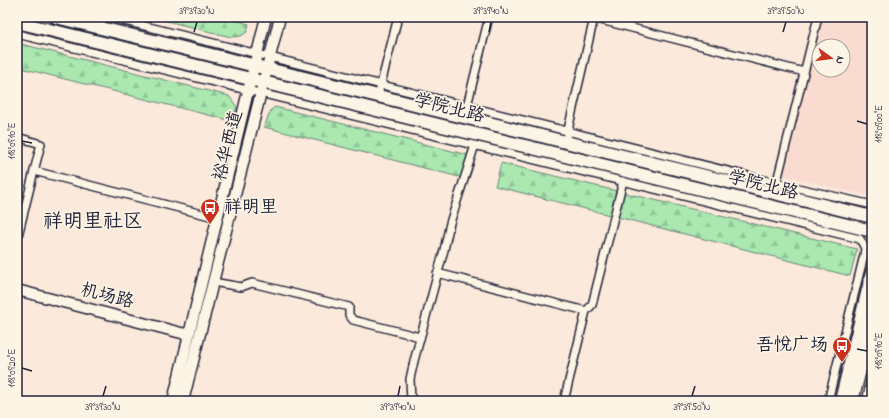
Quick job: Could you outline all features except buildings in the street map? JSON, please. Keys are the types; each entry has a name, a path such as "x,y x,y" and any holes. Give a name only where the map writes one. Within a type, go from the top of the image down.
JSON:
{"main road":[{"name":"学院北路","path":"56,17 100,22 255,66 378,96 465,112 775,188 872,217"},
{"name":"裕华西道","path":"183,401 208,280 218,218 266,17"},
{"name":"裕华西道","path":"173,401 189,335 208,280 280,17"},
{"name":"学院北路","path":"17,22 250,84 560,161 872,231"},
{"path":"560,161 566,137"},
{"path":"841,401 872,274"},
{"name":"机场路","path":"17,290 189,335"},
{"path":"853,401 872,323"}],"street":[{"path":"109,17 381,84 465,112 489,17"},
{"path":"378,96 398,17"},
{"path":"818,17 775,188 868,204 872,203"},
{"path":"566,137 591,18 804,72"},
{"path":"17,34 250,84"},
{"path":"262,87 475,146 560,161 623,182 860,238 866,248 828,401"},
{"path":"17,137 41,144 17,240"},
{"path":"411,401 410,379 420,337 450,222 475,146"},
{"path":"34,172 218,218"},
{"path":"564,401 586,311 592,305 623,182"},
{"path":"437,273 586,311"},
{"path":"208,280 241,288 252,283 349,307 349,315 353,320 420,337"},
{"path":"866,401 872,375"}],"shaded area":[{"path":"820,17 872,17 872,184 869,196 781,175 811,53 811,78 851,78 851,38 815,38"}],"green space":[{"path":"151,17 224,17 249,24 247,32 241,36 231,37"},
{"path":"17,43 229,96 237,107 232,121 17,67"},
{"path":"275,107 468,155 463,178 264,127 271,110"},
{"path":"501,163 857,249 850,276 495,186"}],"place":[{"name":"祥明里","path":"210,225"},
{"name":"吾悦广场","path":"842,363"}],"district":[{"name":"祥明里社区","path":"93,222"}]}
